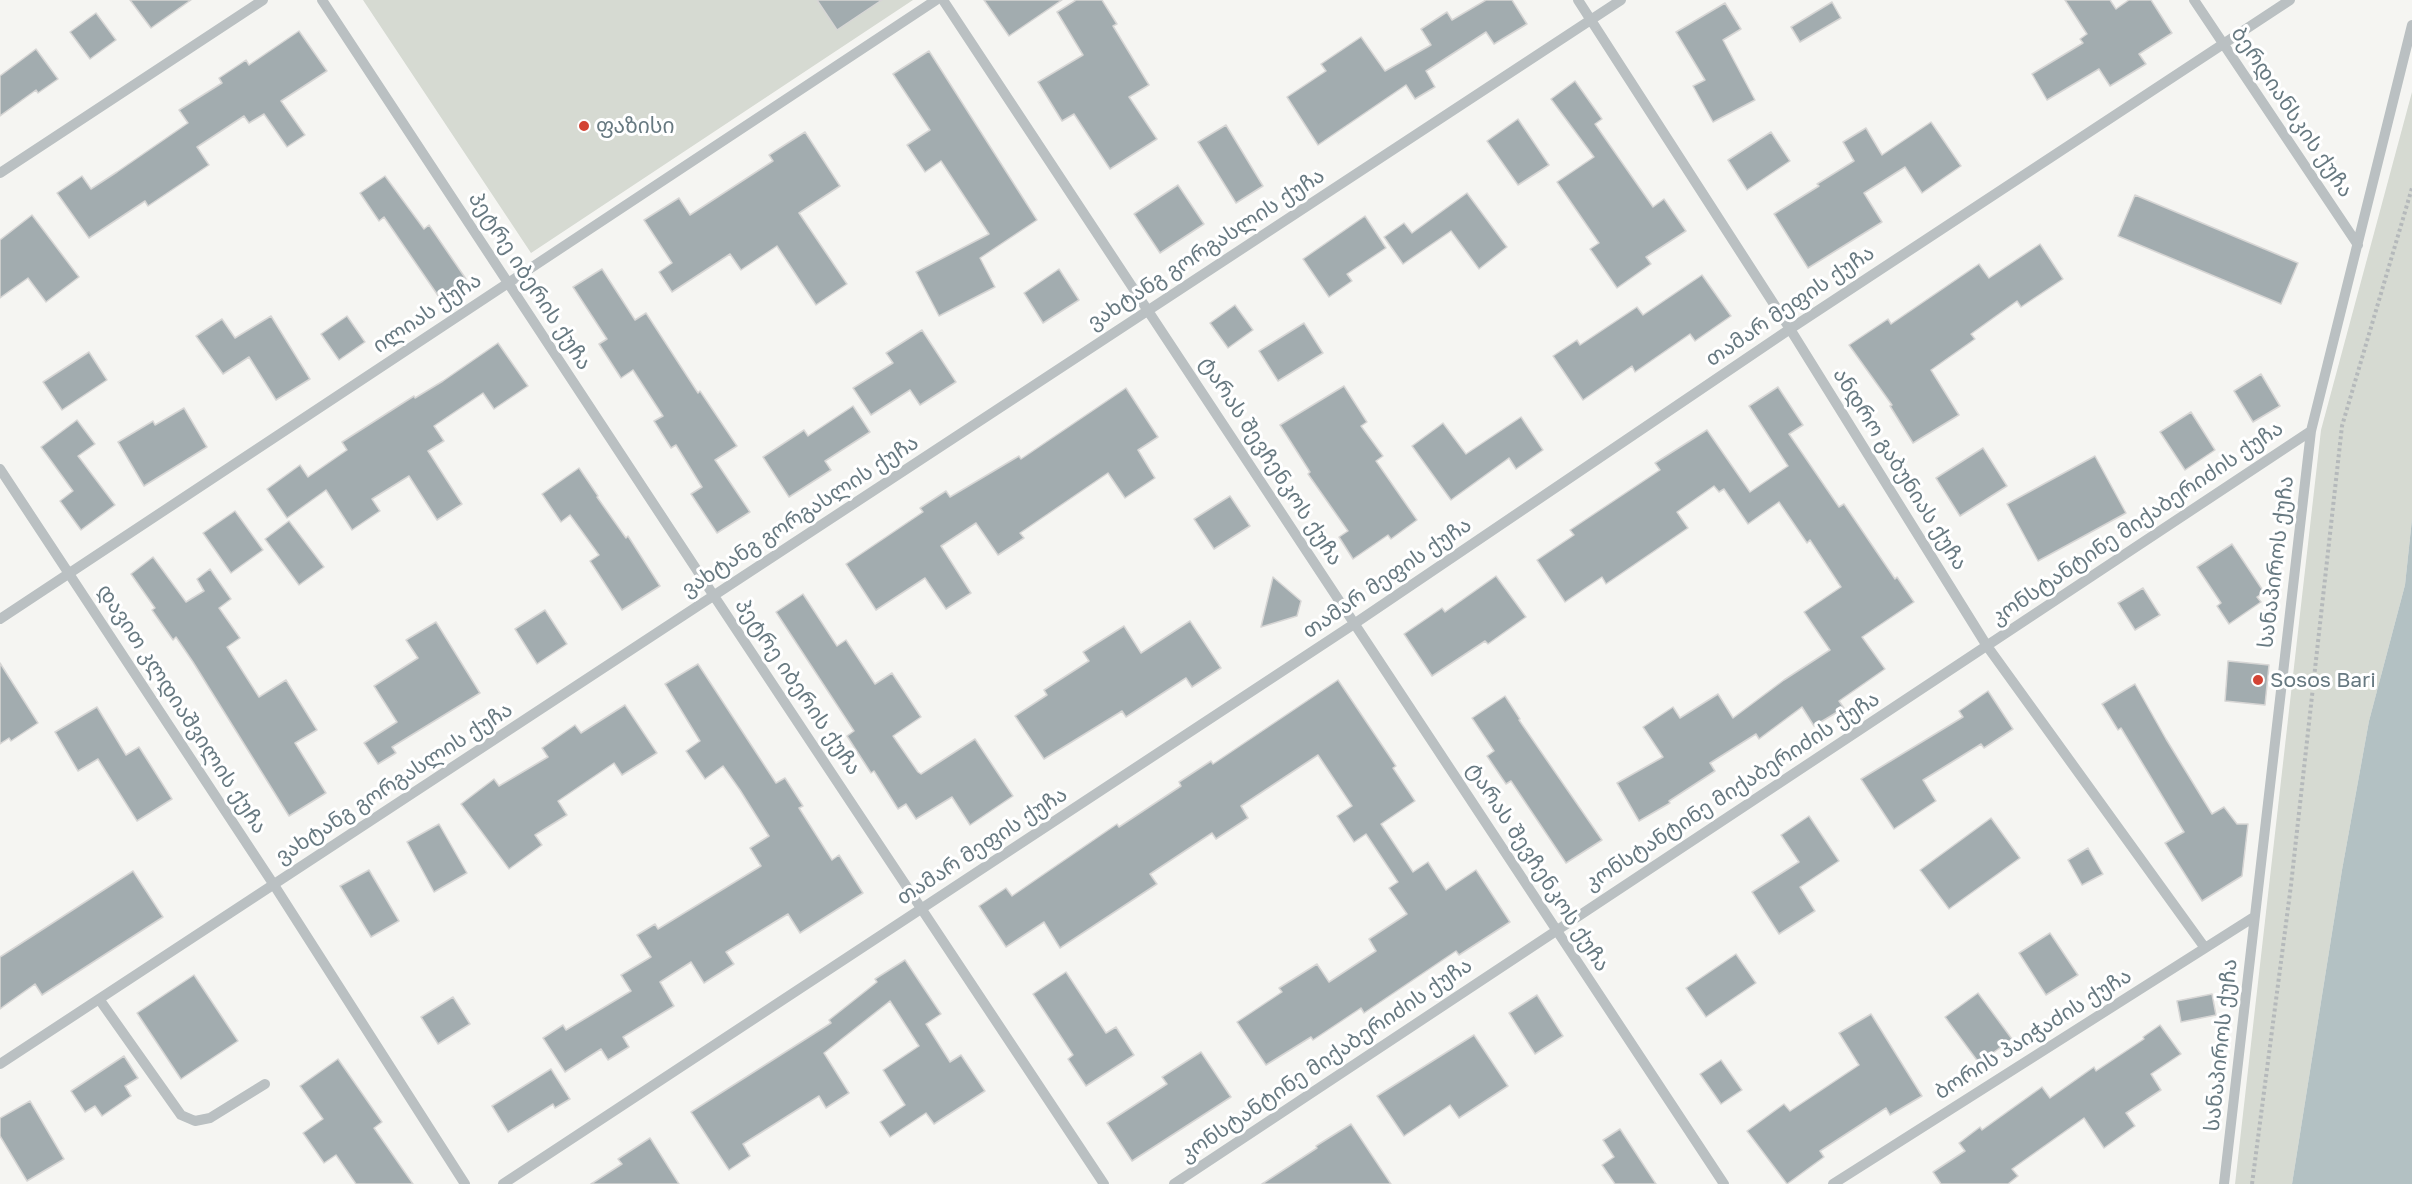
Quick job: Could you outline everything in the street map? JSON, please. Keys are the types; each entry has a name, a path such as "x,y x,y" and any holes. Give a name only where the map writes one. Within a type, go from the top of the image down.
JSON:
{"street":[{"path":"0,173 263,0"},
{"name":"პეტრე იბერის ქუჩა","path":"322,0 1104,1184"},
{"name":"ილიას ქუჩა","path":"0,619 936,0"},
{"name":"ტარას შევჩენკოს ქუჩა","path":"943,0 1724,1184"},
{"name":"ანდრო გაბუნიას ქუჩა","path":"1578,0 1790,329 1987,646 2205,948"},
{"name":"ვახტანგ გორგასლის ქუჩა","path":"0,1064 1621,0"},
{"name":"ბერდიანსკის ქუჩა","path":"2194,0 2358,245"},
{"name":"თამარ მეფის ქუჩა","path":"503,1184 1354,624 1790,329 2222,42 2289,0"},
{"name":"სანაპიროს ქუჩა","path":"2224,1184 2311,431 2412,25"},
{"name":"კონსტანტინე მიქაბერიძის ქუჩა","path":"1174,1184 2311,431"},
{"name":"დავით კლდიაშვილის ქუჩა","path":"0,469 274,885 465,1184"},
{"name":"ბორის პაიჭაძის ქუჩა","path":"1833,1184 2254,917"},
{"path":"99,999 181,1115 195,1121 210,1118 265,1084"}],"path":[{"path":"2252,1184 2291,885 2342,426 2412,188"}],"shaded area":[{"name":"ფაზისი","path":"363,0 913,0 531,253"},
{"path":"2412,92 2412,519 2405,585 2369,721 2342,870 2292,1184 2235,1184 2321,430"},
{"path":"2412,519 2412,1184 2292,1184 2342,870 2369,721 2405,585"}],"building":[{"path":"130,0 191,0 151,28"},
{"path":"817,0 882,0 837,30"},
{"path":"984,0 1062,0 1009,36"},
{"path":"1076,0 1102,0 1117,24 1113,26 1149,85 1129,97 1157,139 1110,169 1074,114 1062,121 1038,82 1083,55 1057,12"},
{"path":"1486,0 1512,0 1527,24 1494,44 1486,32 1426,71 1435,87 1415,99 1406,85 1318,145 1287,97 1326,71 1321,64 1361,37 1385,71 1431,45 1421,29 1447,12 1452,20"},
{"path":"2065,0 2110,0 2116,9 2129,0 2151,0 2172,33 2139,54 2146,64 2110,86 2099,69 2047,100 2032,74 2083,43 2080,39 2087,34"},
{"path":"1832,2 1841,18 1800,42 1791,27"},
{"path":"1725,3 1741,29 1723,40 1755,100 1713,122 1693,86 1705,80 1676,32"},
{"path":"96,13 116,40 90,59 70,32"},
{"path":"299,31 327,71 281,101 305,135 287,147 264,114 249,123 244,116 197,147 209,165 148,206 145,201 89,238 57,193 82,176 91,189 117,172 188,123 179,110 222,83 219,78 246,60 249,65"},
{"path":"36,49 58,79 38,93 36,90 0,116 0,76"},
{"path":"929,51 1037,220 980,258 995,287 939,316 916,272 989,234 941,161 925,172 907,145 930,130 893,74"},
{"path":"1575,81 1602,119 1595,124 1653,207 1664,199 1686,231 1646,257 1651,264 1617,288 1590,249 1599,243 1557,182 1594,157 1551,99"},
{"path":"1518,119 1549,165 1518,185 1487,141"},
{"path":"1931,122 1961,166 1922,193 1905,167 1864,193 1882,222 1808,268 1774,214 1854,161 1843,142 1866,128 1882,155"},
{"path":"1226,125 1263,186 1236,203 1198,142"},
{"path":"805,132 840,186 799,213 847,284 816,305 777,246 741,270 730,254 672,292 659,272 672,263 644,220 679,198 690,215 773,161 769,155"},
{"path":"1771,132 1790,161 1747,190 1728,160"},
{"path":"385,176 424,229 429,225 466,279 439,297 384,217 379,221 360,193"},
{"path":"1178,185 1204,224 1160,253 1134,214"},
{"path":"1467,193 1507,247 1479,269 1451,231 1403,264 1384,237 1404,223 1412,233"},
{"path":"2135,195 2298,263 2281,304 2118,236"},
{"path":"32,215 79,277 46,302 28,278 0,298 0,240"},
{"path":"1365,216 1386,248 1347,274 1352,281 1329,297 1303,259"},
{"path":"2040,244 2063,279 2021,307 2017,301 1971,334 1975,339 1931,370 1959,415 1913,443 1890,406 1892,405 1849,345 1888,319 1891,324 1979,264 1989,278"},
{"path":"602,269 635,320 646,313 698,393 700,391 737,446 715,460 750,512 717,533 691,494 702,487 676,445 671,448 654,421 663,416 633,370 621,378 599,344 607,339 573,287"},
{"path":"1059,269 1079,300 1043,323 1024,293"},
{"path":"1702,275 1731,316 1695,341 1690,334 1635,372 1632,366 1583,400 1553,356 1577,340 1580,345 1637,307 1643,315"},
{"path":"1235,305 1253,330 1228,348 1210,323"},
{"path":"271,316 310,379 276,400 249,357 223,374 196,336 222,319 235,338"},
{"path":"347,316 365,342 339,360 321,334"},
{"path":"1304,323 1323,353 1278,381 1259,351"},
{"path":"922,330 956,382 920,405 910,390 871,415 853,388 893,363 886,353"},
{"path":"498,343 528,386 494,409 483,393 434,426 444,441 428,451 462,504 437,520 409,476 372,499 380,511 352,530 326,490 287,518 267,489 300,465 308,477 347,450 342,442 414,396 415,398 443,381"},
{"path":"89,352 107,380 62,410 43,382"},
{"path":"2261,374 2280,406 2253,422 2234,391"},
{"path":"1344,386 1367,422 1361,426 1383,456 1376,461 1417,520 1391,539 1388,535 1353,559 1339,537 1348,531 1308,474 1310,472 1280,425"},
{"path":"1778,387 1803,425 1789,434 1839,507 1844,504 1895,579 1897,577 1914,602 1862,637 1885,669 1839,701 1844,708 1814,726 1802,707 1759,739 1756,734 1710,763 1715,771 1669,801 1670,803 1639,821 1617,783 1663,757 1643,727 1673,707 1680,718 1718,694 1733,718 1784,680 1830,650 1804,612 1841,587 1810,540 1807,543 1779,502 1748,524 1724,489 1719,492 1714,486 1677,512 1688,528 1606,584 1602,577 1565,602 1537,560 1574,535 1570,530 1660,470 1655,463 1707,430 1750,492 1788,466 1749,406"},
{"path":"1126,388 1158,437 1138,450 1155,478 1125,498 1108,473 1020,533 1024,538 998,555 976,523 941,546 971,593 946,609 925,578 876,610 846,564 923,512 920,508 946,491 950,497 1019,456 1021,459"},
{"path":"853,406 870,432 825,461 831,470 789,497 763,457 804,430 808,436"},
{"path":"184,408 207,447 144,486 118,442 153,421 155,425"},
{"path":"2191,412 2215,450 2185,470 2160,432"},
{"path":"1521,417 1543,450 1516,469 1509,458 1451,500 1412,446 1443,423 1466,454"},
{"path":"77,420 95,444 78,456 115,505 81,530 60,501 73,491 41,447"},
{"path":"1983,448 2007,486 1960,516 1936,478"},
{"path":"2095,456 2126,513 2038,561 2007,504"},
{"path":"579,468 626,538 628,536 660,586 622,610 590,561 599,555 570,515 561,522 542,494"},
{"path":"1230,496 1250,526 1214,549 1194,519"},
{"path":"235,511 263,550 231,573 203,533"},
{"path":"289,521 324,567 299,585 265,539"},
{"path":"2232,544 2264,592 2257,597 2261,602 2229,624 2217,606 2221,603 2197,567"},
{"path":"153,557 186,602 204,591 197,579 210,569 231,599 219,608 240,638 227,647 259,697 286,680 317,730 295,743 326,793 289,816 193,662 176,637 173,640 152,610 155,608 131,574"},
{"path":"1496,576 1526,617 1488,644 1485,641 1432,676 1404,634 1442,608 1445,612"},
{"path":"1273,577 1301,601 1297,616 1261,627"},
{"path":"2143,588 2160,615 2135,630 2118,603"},
{"path":"803,594 837,646 846,640 875,684 892,673 921,717 893,736 918,772 921,774 975,739 1013,796 970,825 952,797 916,819 906,804 898,809 874,771 871,773 847,736 854,731 776,612"},
{"path":"545,610 567,644 537,664 515,629"},
{"path":"1190,621 1221,668 1192,687 1186,678 1126,717 1122,711 1044,759 1015,716 1047,695 1044,690 1089,661 1083,652 1124,626 1141,653"},
{"path":"436,622 480,693 392,747 396,753 378,764 364,743 397,722 374,686 418,658 406,640"},
{"path":"2228,661 2269,665 2265,705 2225,701"},
{"path":"0,663 38,723 11,741 9,738 0,744"},
{"path":"698,664 776,783 785,778 803,806 799,808 832,860 839,855 863,893 800,933 788,914 726,952 734,964 704,983 691,962 660,982 674,1006 623,1037 629,1047 608,1060 601,1049 565,1072 543,1038 563,1025 566,1030 631,991 621,975 651,957 637,935 655,924 658,929 761,866 750,848 769,836 723,766 705,779 686,751 700,741 665,684"},
{"path":"1338,680 1396,766 1393,768 1415,801 1381,824 1413,872 1428,862 1446,890 1476,870 1510,922 1459,955 1456,951 1364,1013 1361,1008 1313,1040 1311,1037 1266,1065 1237,1022 1282,992 1279,988 1317,964 1329,982 1376,951 1369,939 1407,914 1389,888 1398,882 1366,834 1354,842 1337,816 1352,806 1318,755 1241,806 1248,818 1216,839 1212,833 1150,874 1157,884 1060,948 1044,922 1006,947 979,906 1006,888 1012,896 1117,824 1119,827 1181,786 1179,782 1211,761 1213,764"},
{"path":"2135,684 2212,814 2224,807 2237,824 2248,824 2242,876 2202,901 2165,843 2184,832 2121,728 2118,730 2102,704"},
{"path":"1988,691 2013,729 1984,748 1981,744 1923,780 1936,801 1894,829 1861,779 1963,717 1959,711"},
{"path":"1505,696 1602,840 1566,863 1511,781 1506,784 1487,756 1494,751 1472,718"},
{"path":"625,705 657,753 622,775 614,763 558,801 567,815 535,835 542,845 509,869 461,804 494,779 499,786 548,757 542,748 575,725 581,733"},
{"path":"97,707 126,755 139,747 172,799 137,821 98,759 78,771 55,732"},
{"path":"1809,816 1839,861 1800,887 1815,911 1779,934 1752,892 1799,862 1781,835"},
{"path":"1991,818 2020,858 1949,909 1920,870"},
{"path":"439,824 467,873 434,892 407,842"},
{"path":"2088,848 2103,874 2082,885 2068,860"},
{"path":"369,870 399,921 371,937 340,886"},
{"path":"133,871 163,917 42,995 35,984 0,1009 0,957"},
{"path":"2050,933 2078,975 2046,995 2019,953"},
{"path":"1736,954 1756,983 1706,1017 1686,988"},
{"path":"905,960 941,1014 926,1024 950,1062 961,1055 985,1091 934,1124 926,1113 890,1137 880,1122 905,1105 883,1070 919,1046 890,1001 824,1053 849,1093 826,1108 819,1096 743,1144 750,1156 729,1170 691,1112 831,1023 829,1020 877,982 875,979"},
{"path":"1066,972 1106,1033 1116,1027 1134,1055 1086,1086 1068,1059 1073,1055 1033,994"},
{"path":"194,975 238,1041 181,1079 137,1013"},
{"path":"1978,993 2012,1039 1979,1063 1945,1017"},
{"path":"2212,994 2216,1015 2181,1022 2177,1001"},
{"path":"1537,995 1563,1036 1535,1054 1509,1013"},
{"path":"453,997 470,1024 438,1044 421,1017"},
{"path":"1871,1014 1922,1096 1890,1115 1886,1108 1820,1151 1824,1157 1787,1184 1747,1131 1784,1104 1790,1111 1859,1065 1839,1033"},
{"path":"2160,1025 2181,1054 2151,1074 2161,1090 2126,1113 2135,1126 2104,1148 2084,1118 2012,1169 2018,1176 2008,1184 1941,1184 1933,1172 1965,1151 1959,1143 1980,1127 1982,1130 2042,1087 2050,1098 2094,1067 2096,1071 2144,1039 2143,1037"},
{"path":"1474,1035 1508,1086 1459,1118 1450,1105 1404,1136 1377,1096"},
{"path":"1201,1052 1231,1097 1132,1161 1107,1123 1167,1084 1162,1077"},
{"path":"124,1056 138,1078 125,1086 131,1096 102,1116 95,1106 85,1112 71,1091"},
{"path":"338,1059 382,1122 374,1128 413,1184 356,1184 336,1155 324,1163 303,1133 323,1119 300,1086"},
{"path":"1721,1060 1742,1090 1721,1104 1700,1074"},
{"path":"551,1069 570,1099 555,1108 553,1104 508,1132 492,1106"},
{"path":"30,1101 64,1159 27,1181 0,1136 0,1118"},
{"path":"1351,1124 1391,1184 1262,1184 1317,1148 1316,1146"},
{"path":"1620,1129 1656,1184 1615,1184 1602,1165 1614,1157 1603,1140"},
{"path":"650,1138 679,1184 591,1184 622,1164 618,1159"}],"place":[{"name":"ფაზისი","path":"584,126"},
{"name":"Sosos Bari","path":"2258,680"}]}
